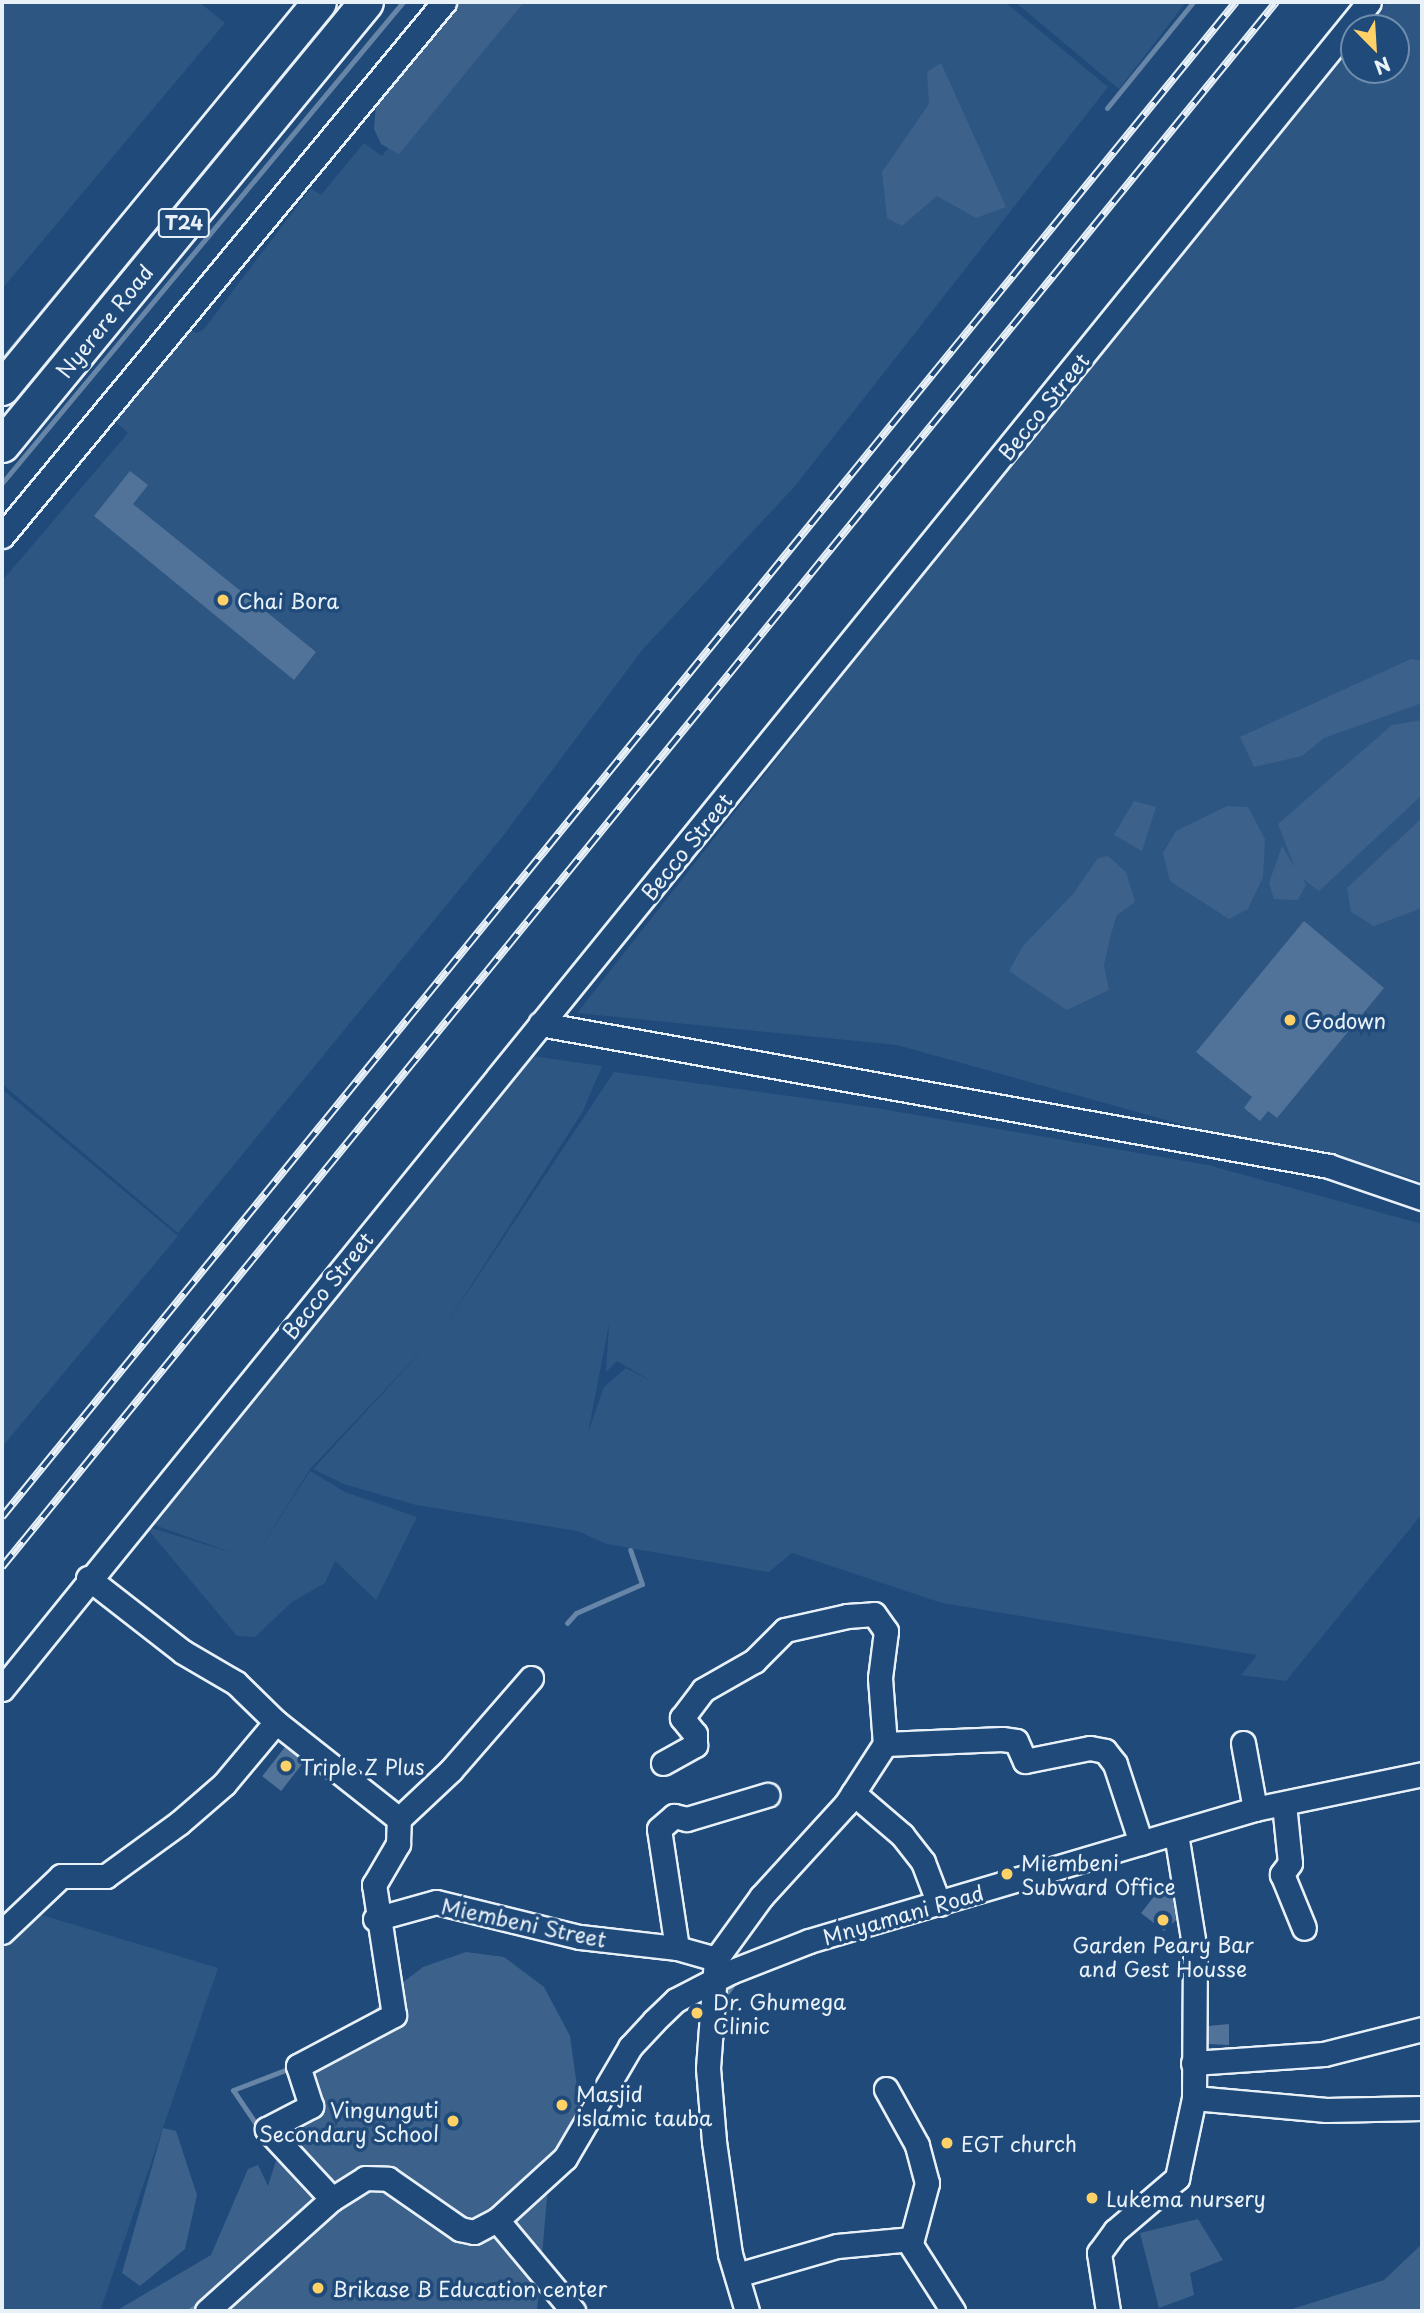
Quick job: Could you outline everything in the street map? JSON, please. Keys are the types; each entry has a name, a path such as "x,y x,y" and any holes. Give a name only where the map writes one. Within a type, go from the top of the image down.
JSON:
{"highway":[{"name":"Nyerere Road","path":"2,388 318,2"},
{"name":"Nyerere Road","path":"2,445 366,2"}],"street":[{"path":"2,536 444,2"},
{"name":"Becco Street","path":"2,1689 88,1578 1369,2"},
{"path":"540,1024 1329,1166 1422,1198"},
{"path":"88,1578 183,1652 236,1683 276,1722 399,1819"},
{"path":"663,1763 695,1745 695,1734 682,1718 703,1690 754,1661 785,1630 847,1616 874,1614 886,1631 880,1678 885,1744 853,1793 761,1897 713,1970 714,2141 737,2275 747,2311"},
{"path":"332,2200 267,2129 311,2106 297,2067 394,2015 376,1919 374,1885 398,1844 399,1819 451,1770 531,1678"},
{"path":"2,1932 61,1876 106,1876 179,1823 224,1784 276,1722"},
{"path":"885,1744 1002,1739 1016,1741 1025,1761 1080,1749 1105,1751 1115,1764 1141,1843"},
{"path":"1243,1743 1255,1810"},
{"name":"Mnyamani Road","path":"497,2220 565,2158 646,2030 676,2000 713,1970 1255,1810 1422,1774"},
{"path":"853,1793 902,1835 923,1862 939,1904"},
{"path":"677,1948 659,1829 674,1816 687,1819 767,1795"},
{"path":"1284,1804 1290,1863 1282,1874 1304,1928"},
{"path":"1108,2311 1099,2253 1115,2231 1177,2178 1194,2098 1195,1951 1176,1834"},
{"name":"Miembeni Street","path":"376,1919 436,1902 580,1937 677,1948 713,1970"},
{"path":"1193,2063 1324,2054 1422,2029"},
{"path":"886,2089 917,2145 927,2183 909,2242 953,2311"},
{"path":"1194,2098 1326,2110 1422,2108"},
{"path":"207,2311 332,2200 365,2178 380,2176 460,2230 474,2231 497,2220 573,2311"},
{"path":"737,2275 837,2246 909,2242"}],"shaded area":[{"path":"2,2 199,2 225,23 2,289"},
{"path":"452,2 524,2 399,154 381,144 374,129 377,93"},
{"path":"500,2 1005,2 1108,87 795,486 643,649 503,836 178,1233 2,1084 2,581 128,433 107,414 180,321 196,333 204,329 311,188 321,195 364,143 382,156"},
{"path":"1015,2 1186,2 1119,89"},
{"path":"1387,2 1422,2 1422,1182 1348,1158 1255,1145 897,1045 577,1013 882,625 1340,59 1340,84 1410,84 1410,14 1377,14"},
{"path":"941,63 1006,207 976,218 937,196 902,226 887,218 882,172 929,104 927,72"},
{"path":"1411,659 1422,661 1422,703 1324,738 1302,756 1254,767 1240,737"},
{"path":"1422,720 1422,795 1319,891 1303,879 1306,885 1298,900 1274,899 1269,883 1282,846 1295,868 1278,824 1392,725"},
{"path":"1134,801 1156,807 1142,851 1114,835"},
{"path":"1227,806 1248,807 1265,839 1263,877 1248,909 1229,919 1170,881 1163,853 1176,831"},
{"path":"1422,818 1422,908 1374,926 1351,912 1347,888"},
{"path":"1108,856 1126,872 1135,902 1117,915 1111,934 1104,965 1109,990 1067,1010 1009,971 1023,946 1073,894 1098,858"},
{"path":"532,1056 602,1066 583,1111 445,1326 614,1072 876,1108 1208,1165 1422,1224 1422,1514 1286,1681 1241,1675 1257,1655 942,1603 792,1553 769,1572 607,1544 577,1531 416,1505 344,1484 313,1469 431,1341 310,1469 253,1560 310,1471 345,1492 417,1517 376,1600 335,1561 325,1583 292,1602 255,1637 237,1636 145,1526 233,1553 146,1522","holes":["609,1324 606,1372 617,1361 653,1382 626,1368 604,1387 588,1433"]},
{"path":"2,1089 178,1236 2,1447"},
{"path":"28,1911 218,1968 100,2311 2,2311 2,1937"},
{"path":"466,1952 504,1957 544,1987 570,2036 583,2130 548,2187 537,2311 116,2311 211,2255 248,2169 258,2165 268,2186 292,2110 321,2063 353,2038 386,1995 423,1967"},
{"path":"163,2128 176,2131 197,2195 185,2249 140,2286 122,2273"},
{"path":"1198,2219 1223,2260 1190,2273 1194,2295 1159,2308 1140,2233"},
{"path":"1422,2244 1422,2311 1286,2311 1384,2280"}],"building":[{"name":"Chai Bora","path":"130,471 148,485 133,504 316,652 294,680 94,516"},
{"name":"Godown","path":"1304,921 1384,988 1277,1118 1268,1111 1260,1121 1244,1108 1252,1097 1196,1052"},
{"name":"Triple Z Plus","path":"285,1747 304,1762 281,1791 262,1776"},
{"name":"Garden Peary Bar and Gest Housse","path":"1156,1894 1172,1894 1176,1920 1164,1931 1141,1913"},
{"path":"1229,2024 1229,2045 1208,2044 1208,2026"}],"waterway":[{"path":"2,483 403,2"},
{"path":"1107,108 1193,2"},
{"path":"2,360 125,212"},
{"path":"567,1623 576,1613 642,1584 630,1550"},
{"path":"1026,1888 1130,1857"},
{"path":"722,1999 735,1981"},
{"path":"260,2130 233,2090 293,2067"},
{"path":"724,2129 727,2158"},
{"path":"189,2311 203,2302"}],"railway":[{"path":"2,1517 1236,2"},
{"path":"2,1567 1276,2"}],"place":[{"name":"Chai Bora","path":"223,600"},
{"name":"Godown","path":"1290,1020"},
{"name":"Triple Z Plus","path":"286,1766"},
{"name":"Miembeni Subward Office","path":"1007,1874"},
{"name":"Garden Peary Bar and Gest Housse","path":"1163,1920"},
{"name":"Dr. Ghumega Clinic","path":"697,2013"},
{"name":"Masjid islamic tauba","path":"562,2105"},
{"name":"Vingunguti Secondary School","path":"453,2121"},
{"name":"EGT church","path":"947,2143"},
{"name":"Lukema nursery","path":"1092,2198"},
{"name":"Brikase B Education center","path":"318,2288"}]}
